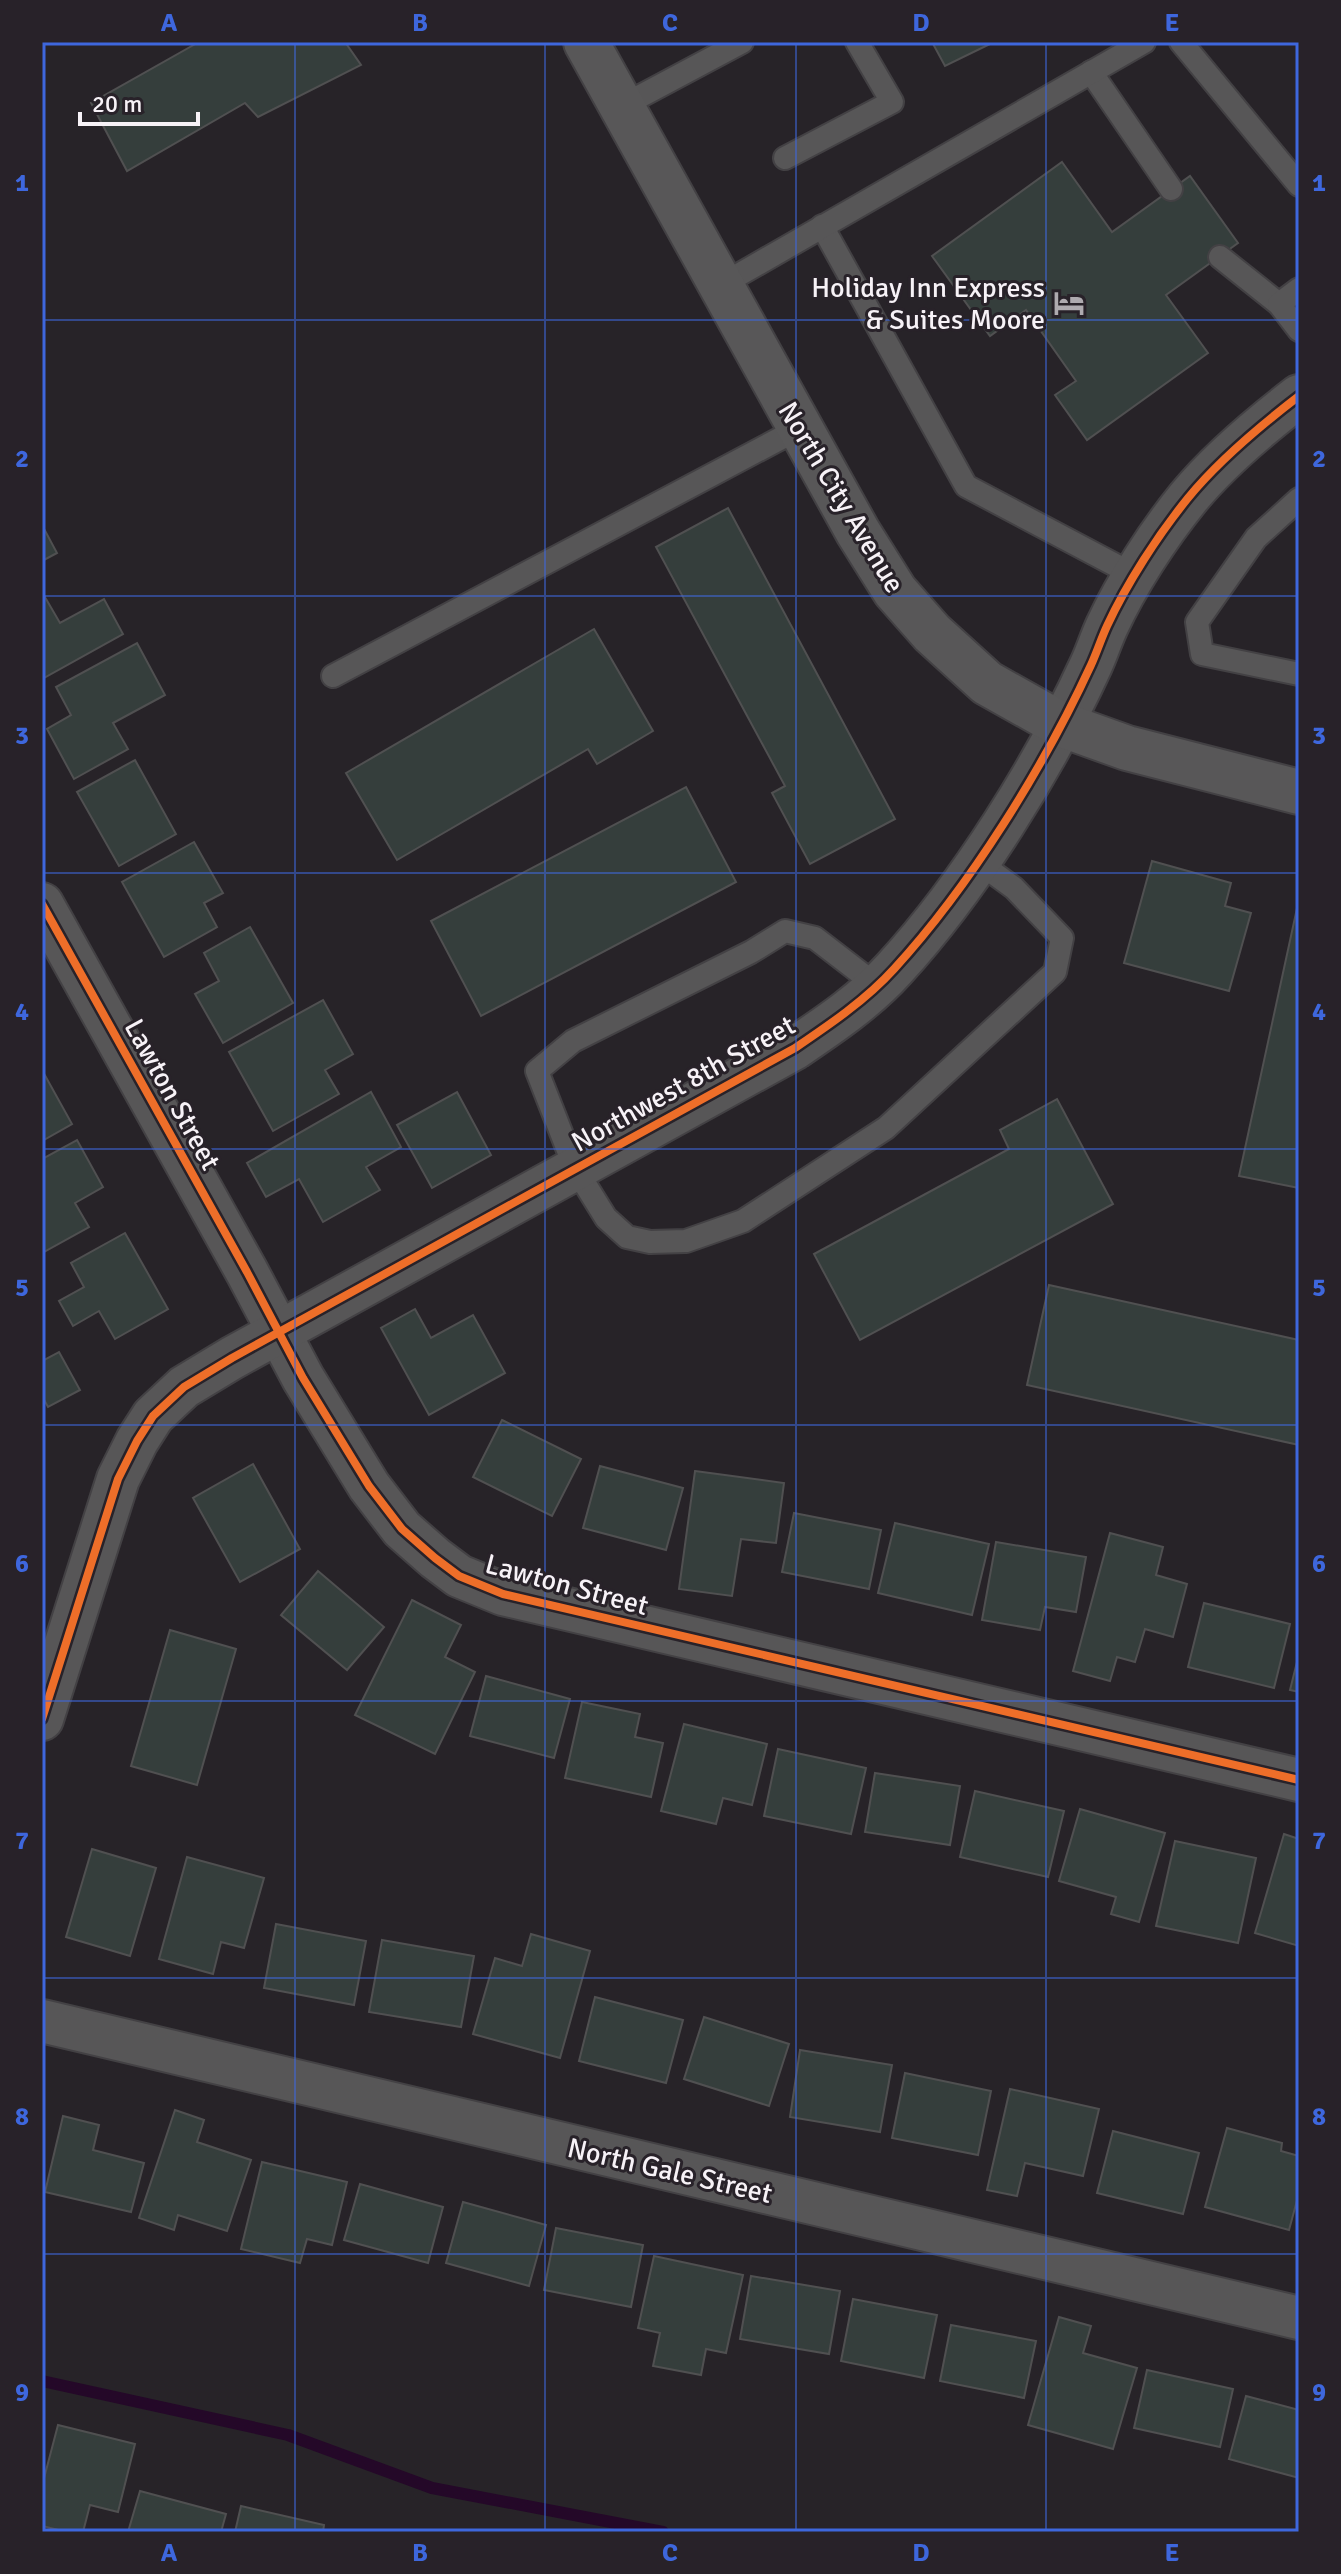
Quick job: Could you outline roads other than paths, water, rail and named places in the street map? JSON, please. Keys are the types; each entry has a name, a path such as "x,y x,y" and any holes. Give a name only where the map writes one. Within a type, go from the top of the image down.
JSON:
{"street":[{"name":"North City Avenue","path":"586,42 858,532 895,591 932,633 987,683 1060,724 1127,748 1299,792"},
{"name":"Northwest 8th Street","path":"42,1718 118,1479 153,1416 184,1387 278,1332 795,1048 835,1021 893,971 1004,824 1091,665 1108,624 1150,552 1189,497 1235,450 1299,396"},
{"name":"Lawton Street","path":"42,904 303,1378 369,1486 402,1529 459,1576 530,1601 1299,1780"},
{"name":"North Gale Street","path":"42,2021 1299,2318"}],"lane":[{"path":"622,106 742,42"},
{"path":"785,158 892,102 857,42"},
{"path":"721,285 1144,42"},
{"path":"1181,42 1299,185"},
{"path":"1091,72 1171,189"},
{"path":"822,226 966,486 1136,576"},
{"path":"1220,257 1279,304 1299,330"},
{"path":"1279,304 1299,289"},
{"path":"333,676 800,428"},
{"path":"1299,499 1256,538 1197,622 1202,654 1299,674"},
{"path":"876,985 815,938 785,931 751,952 573,1041 537,1071 575,1168 606,1218 627,1237 650,1242 686,1241 743,1221 886,1128 1055,972 1062,938 1014,888 977,861"}],"waterway":[{"path":"42,2381 288,2435 432,2488 663,2532"}],"place":[{"name":"Holiday Inn Express & Suites Moore","path":"1069,303"}]}
